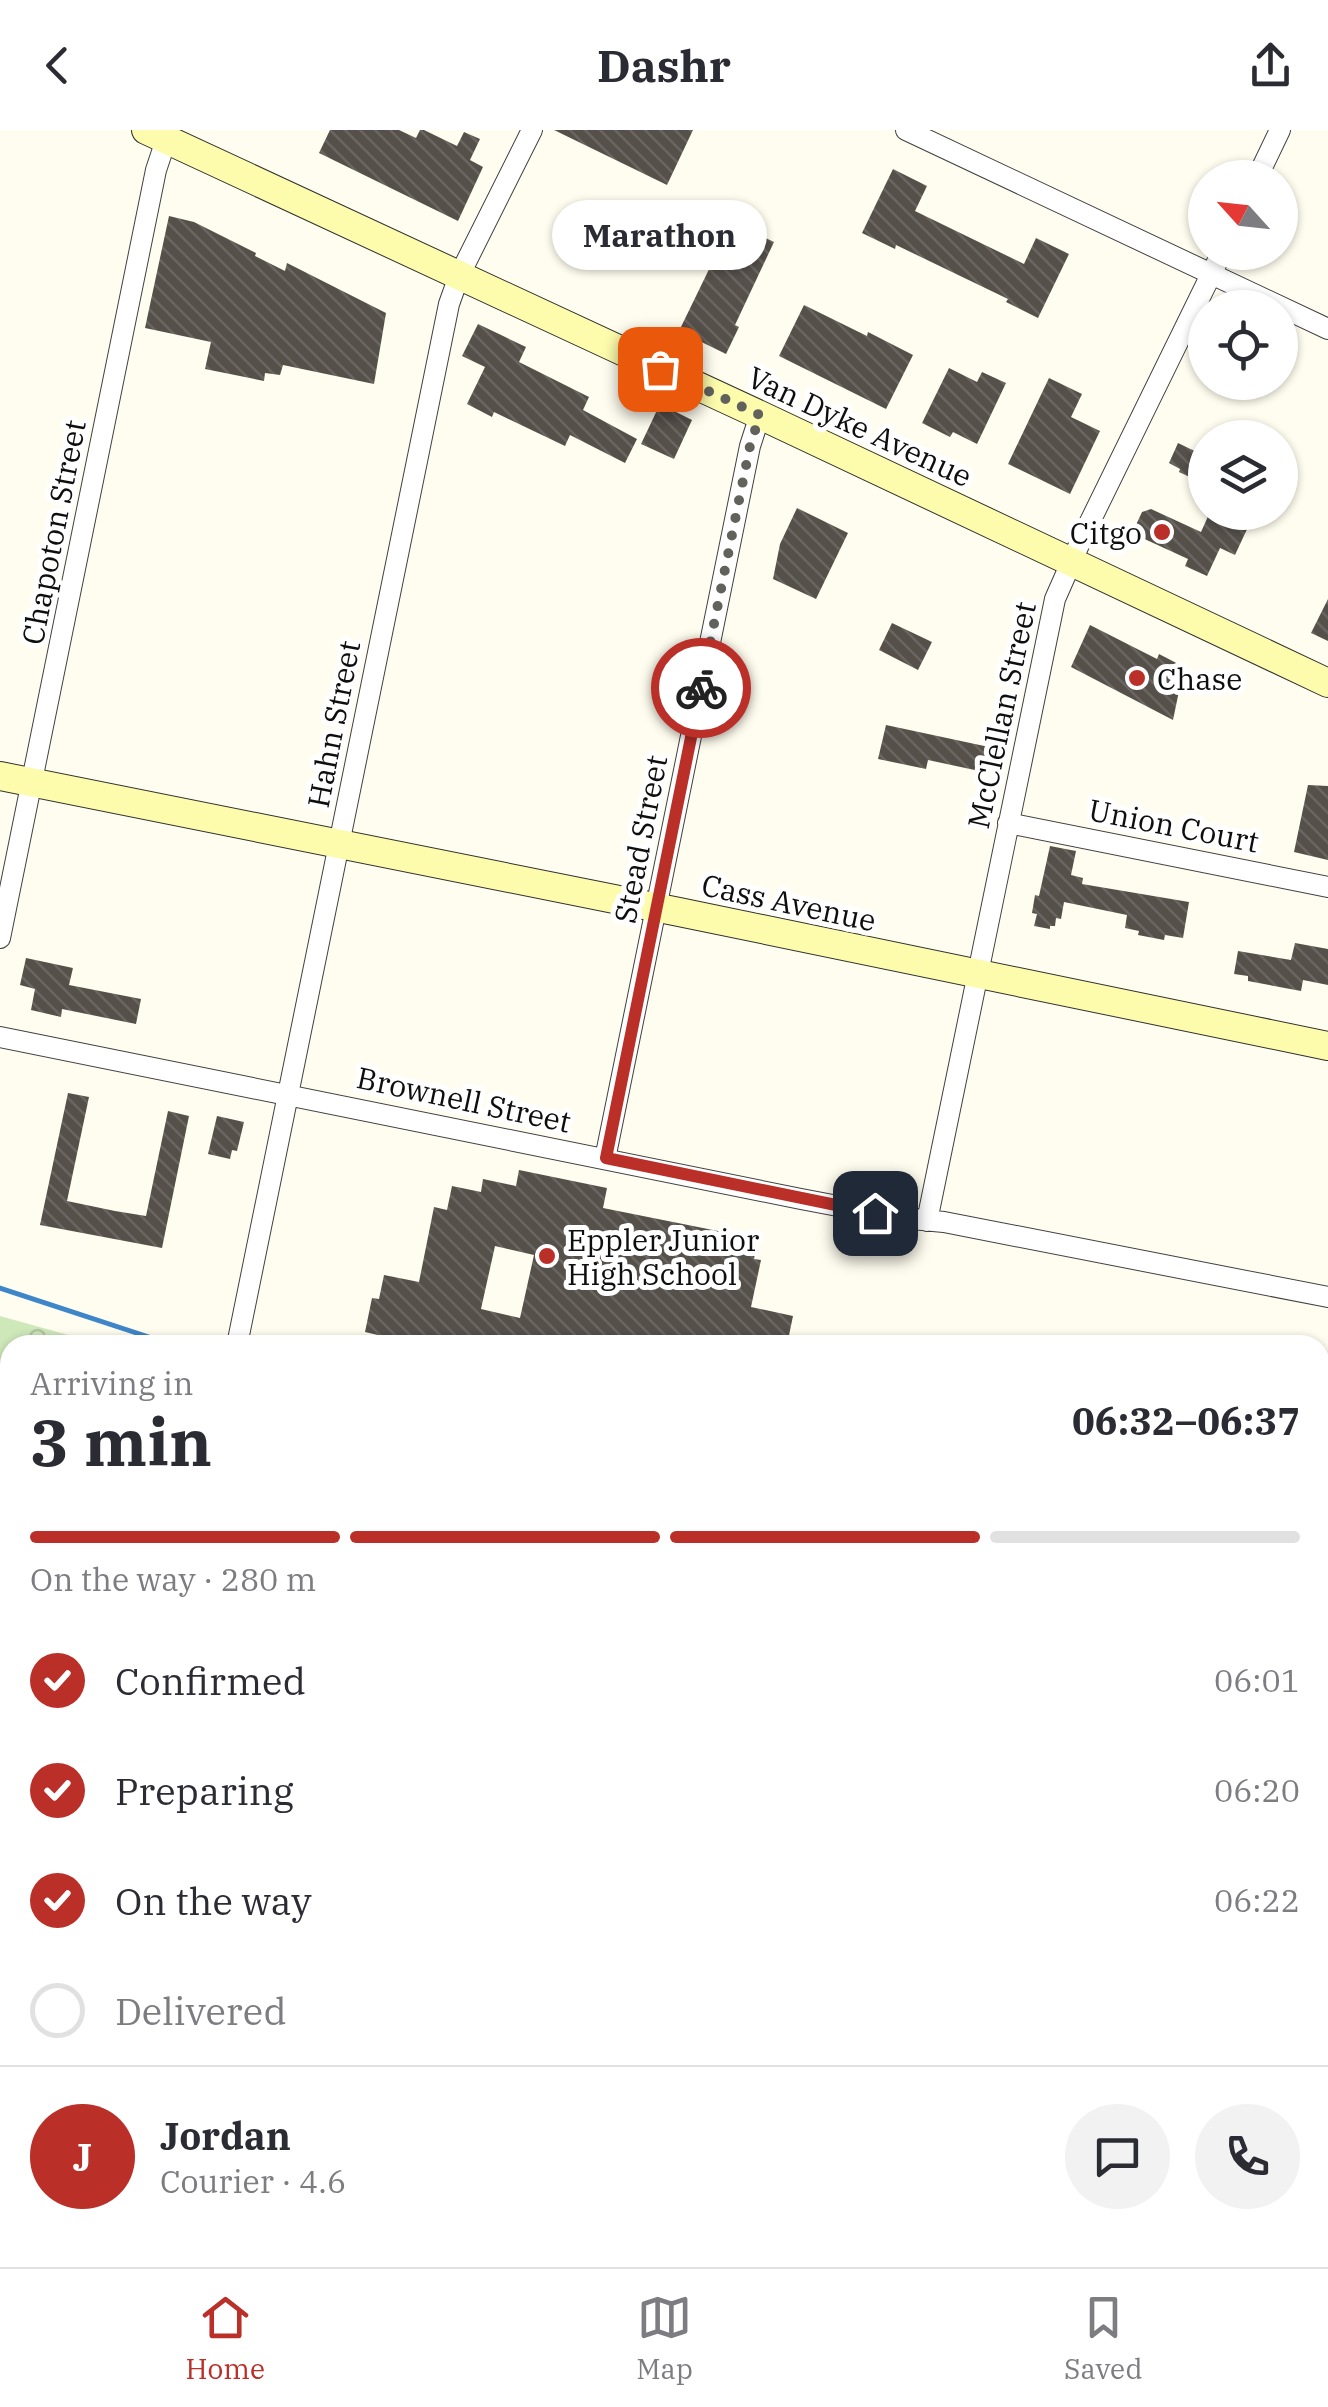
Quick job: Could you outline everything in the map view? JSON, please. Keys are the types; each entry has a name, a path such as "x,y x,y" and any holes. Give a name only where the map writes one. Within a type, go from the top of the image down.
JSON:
{"street":[{"name":"Hahn Street","path":"239,1335 449,304 459,276 532,130"},
{"path":"906,130 1328,329"},
{"path":"1266,160 1280,130"},
{"name":"Van Dyke Avenue","path":"156,135 1328,683"},
{"name":"Chapoton Street","path":"0,938 156,170 156,135"},
{"name":"McClellan Street","path":"927,1221 1055,599 1214,270"},
{"name":"Stead Street","path":"606,1158 750,446 760,415"},
{"name":"Cass Avenue","path":"0,776 1328,1046"},
{"name":"Union Court","path":"1008,823 1328,887"},
{"name":"Brownell Street","path":"0,1037 801,1200 1328,1297"}],"green space":[{"path":"0,1316 68,1335 0,1335"}],"building":[{"path":"330,130 399,130 416,138 424,130 457,146 464,132 480,139 470,160 483,167 458,221 319,153"},
{"path":"554,130 693,130 667,185"},
{"path":"893,169 927,186 915,211 1024,264 1036,238 1069,254 1038,318 1006,302 1008,299 896,245 895,249 862,233"},
{"path":"169,216 194,222 285,271 287,263 386,313 374,384 283,365 280,375 265,373 264,381 205,369 211,342 145,328"},
{"path":"732,222 774,242 735,325 739,327 726,354 679,331"},
{"path":"804,305 913,355 886,409 779,356"},
{"path":"478,324 526,347 519,362 589,397 583,410 637,439 625,463 570,435 565,446 494,412 492,417 467,404 485,367 462,356"},
{"path":"949,368 977,382 982,372 1006,383 977,444 953,432 950,437 922,423"},
{"path":"1049,378 1082,394 1071,417 1100,431 1070,494 1008,464"},
{"path":"660,404 692,420 674,459 641,444"},
{"path":"1178,443 1188,448 1188,476 1169,463"},
{"path":"797,508 848,533 816,599 773,579 780,544"},
{"path":"1151,509 1188,526 1188,530 1247,530 1235,555 1220,548 1207,576 1185,566 1188,559 1138,536 1135,527 1142,512"},
{"path":"1328,599 1328,641 1311,633"},
{"path":"892,623 932,642 918,670 879,650"},
{"name":"Chase","path":"1090,625 1157,659 1159,654 1184,667 1173,720 1071,667"},
{"path":"886,725 989,747 984,772 928,760 926,769 878,759"},
{"path":"1308,785 1328,786 1328,860 1294,852"},
{"path":"1050,846 1076,851 1071,875 1083,878 1082,884 1189,902 1183,938 1165,935 1164,940 1138,935 1139,931 1125,928 1127,915 1064,902 1061,919 1056,918 1055,926 1034,926 1035,895 1039,896"},
{"path":"1295,943 1328,949 1328,985 1303,980 1301,991 1248,981 1248,976 1234,974 1238,951 1291,960"},
{"path":"26,958 73,968 69,985 141,999 136,1024 62,1009 61,1017 31,1010 35,989 20,985"},
{"path":"68,1093 89,1097 67,1201 115,1211 146,1216 168,1111 189,1116 162,1248 40,1225"},
{"path":"217,1116 244,1122 237,1151 232,1150 230,1159 208,1154"},
{"path":"519,1170 607,1188 603,1208 758,1239 754,1259 761,1260 751,1307 793,1316 789,1335 365,1332 372,1298 379,1299 384,1275 419,1282 434,1207 447,1210 452,1186 481,1192 483,1179 516,1186","holes":["495,1246 534,1255 520,1318 481,1309"]}],"waterway":[{"path":"0,1288 143,1335"}],"way so far":[{"path":"660,369 760,415 750,446 701,688"}],"place":[{"name":"Marathon","path":"660,369"},
{"name":"Citgo","path":"1162,532"},
{"name":"Chase","path":"1137,678"},
{"name":"Eppler Junior High School","path":"547,1256"}],"route":[{"path":"701,688 606,1158 875,1213"}]}
